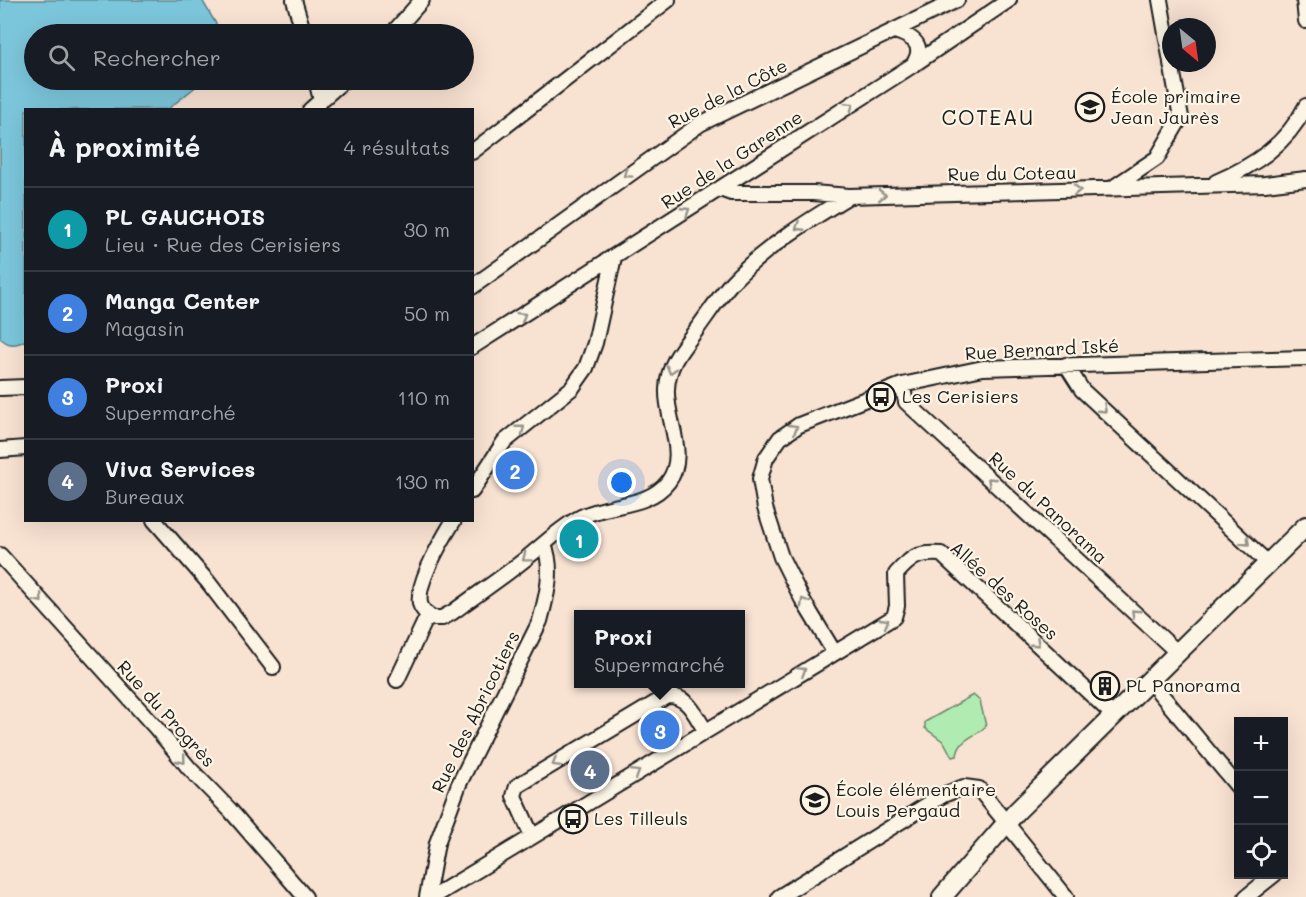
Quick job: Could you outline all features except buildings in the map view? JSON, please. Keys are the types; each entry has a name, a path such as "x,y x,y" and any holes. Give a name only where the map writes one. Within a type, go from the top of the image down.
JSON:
{"street":[{"path":"294,0 301,24"},
{"path":"401,24 423,0"},
{"path":"474,150 668,0"},
{"name":"Rue de la Côte","path":"474,286 700,124 957,0"},
{"name":"Rue de la Garenne","path":"474,346 913,65 1009,0"},
{"path":"1160,0 1163,18"},
{"path":"1304,0 1306,21"},
{"path":"895,31 910,36 917,45 919,56 913,65"},
{"path":"1111,189 1157,158 1181,117 1173,72"},
{"path":"318,90 321,100"},
{"path":"312,108 332,90"},
{"path":"1208,185 1243,170 1282,143 1296,126 1306,106"},
{"name":"Rue du Coteau","path":"720,189 731,193 813,193 849,196 1265,184 1306,179"},
{"path":"397,680 425,621 431,618 442,618 453,612 581,517 642,499 656,492 669,481 675,465 676,445 667,391 672,362 732,283 759,257 790,233 849,196"},
{"path":"474,488 504,442 572,388 586,368 595,343 614,257"},
{"name":"Rue Bernard Iské","path":"834,652 802,599 781,557 765,508 760,479 766,458 780,438 799,425 902,385 983,368 1306,358"},
{"path":"1066,365 1082,390 1269,564"},
{"name":"Rue du Panorama","path":"902,385 906,402 1178,653"},
{"path":"0,388 24,387"},
{"path":"0,450 24,448"},
{"path":"156,522 208,582 273,667"},
{"path":"431,618 421,608 420,595 441,540 453,522"},
{"path":"942,897 1006,824 1113,715 1306,526"},
{"name":"Rue des Abricotiers","path":"427,897 437,843 459,784 540,621 548,593 550,559 544,544"},
{"name":"Allée des Roses","path":"834,652 894,616 897,606 896,574 908,560 925,553 941,554 1113,715"},
{"name":"Rue du Progrès","path":"0,555 156,728 189,768 230,810 305,897"},
{"path":"433,897 834,652"},
{"path":"1149,680 1234,781"},
{"path":"532,836 514,796 517,786 667,696 674,696 688,704 705,730"},
{"path":"779,897 943,795 964,788 979,789 1066,897"},
{"path":"1246,897 1269,879"}],"green space":[{"path":"973,695 980,701 986,726 964,741 957,756 952,757 944,742 925,728 925,722"}],"water":[{"path":"0,0 202,0 216,24 24,24 24,90 192,90 169,108 24,108 24,341 12,344 0,338"}],"place":[{"name":"École primaire Jean Jaurès","path":"1090,107"},
{"name":"Les Cerisiers","path":"881,397"},
{"name":"Manga Center","path":"515,470"},
{"name":"PL GAUCHOIS","path":"579,539"},
{"name":"PL Panorama","path":"1105,686"},
{"name":"Proxi","path":"660,730"},
{"name":"Viva Services","path":"590,770"},
{"name":"École élémentaire Louis Pergaud","path":"815,800"},
{"name":"Les Tilleuls","path":"573,819"}],"district":[{"name":"COTEAU","path":"988,118"}]}
